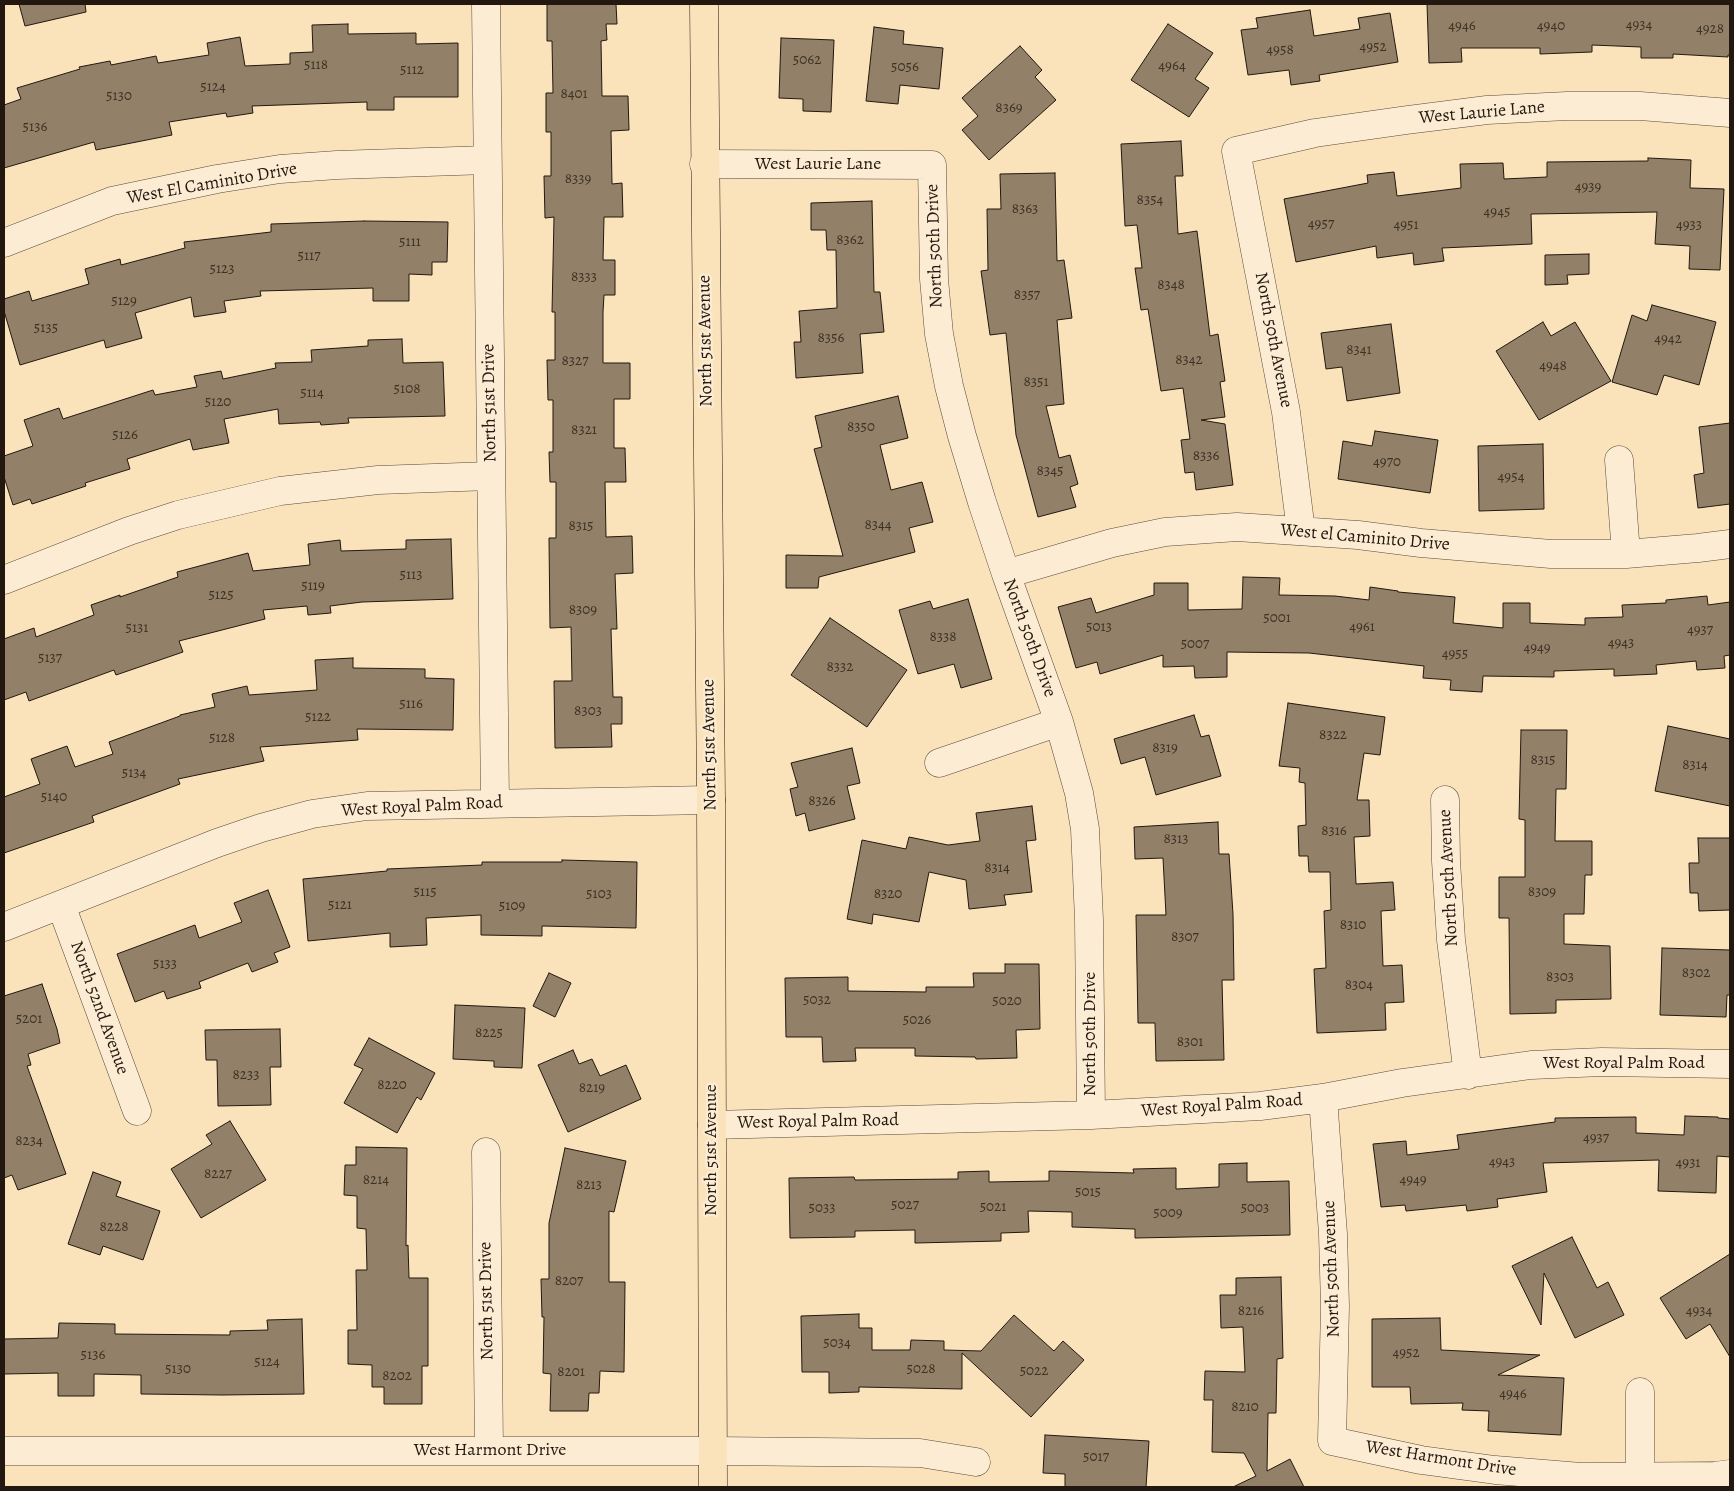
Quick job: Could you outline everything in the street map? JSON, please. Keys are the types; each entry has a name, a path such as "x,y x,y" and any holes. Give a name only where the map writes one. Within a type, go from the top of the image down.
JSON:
{"main road":[{"name":"North 51st Avenue","path":"704,4 713,1487"}],"street":[{"name":"North 51st Drive","path":"486,4 495,803"},
{"name":"West Laurie Lane","path":"1236,151 1315,133 1487,110 1567,106 1631,106 1730,113"},
{"name":"North 50th Avenue","path":"1236,151 1286,412 1301,531"},
{"name":"West El Caminito Drive","path":"4,242 112,201 217,179 280,169 337,165 487,160"},
{"name":"West Laurie Lane","path":"704,164 932,165"},
{"name":"North 50th Drive","path":"932,165 934,279 939,334 949,386 962,436 1006,574 1059,722 1079,793 1085,829 1090,929 1091,1115"},
{"path":"1620,460 1626,554"},
{"path":"4,580 129,531 187,512 280,491 378,480 490,476"},
{"name":"West el Caminito Drive","path":"1006,574 1112,543 1165,532 1237,527 1551,554 1626,554 1730,544"},
{"path":"939,763 1059,722"},
{"name":"West Royal Palm Road","path":"4,927 217,843 261,828 312,814 367,806 710,800"},
{"name":"North 50th Avenue","path":"1445,800 1446,861 1451,940 1468,1075"},
{"name":"North 52nd Avenue","path":"61,904 138,1111"},
{"name":"West Royal Palm Road","path":"712,1125 1091,1115 1260,1106 1531,1065 1602,1062 1730,1064"},
{"name":"North 50th Avenue","path":"1322,1098 1333,1234 1336,1306 1332,1441"},
{"name":"North 51st Drive","path":"486,1152 489,1451"},
{"path":"1640,1392 1640,1477"},
{"name":"West Harmont Drive","path":"1332,1441 1421,1460 1495,1470 1581,1477 1730,1474"},
{"name":"West Harmont Drive","path":"4,1452 713,1451 920,1453 976,1462"}],"building":[{"path":"19,4 85,4 86,12 25,26"},
{"path":"547,4 616,4 617,24 606,24 607,40 601,41 602,96 628,96 629,130 611,131 612,184 622,183 623,217 604,217 603,260 615,260 615,295 604,295 603,363 630,363 630,399 614,399 614,448 625,448 626,482 605,482 606,537 632,536 633,573 615,574 617,629 611,629 613,697 622,697 622,724 611,724 612,747 555,748 554,681 572,681 571,627 550,628 549,538 556,538 556,482 550,482 549,452 553,452 553,400 548,400 547,360 555,360 555,312 552,312 554,217 545,218 544,176 551,176 551,132 546,132 546,93 553,93 552,41 547,41"},
{"path":"1427,4 1730,4 1730,55 1728,57 1673,54 1673,58 1641,58 1641,47 1592,45 1592,52 1540,54 1540,48 1461,48 1462,62 1429,63"},
{"path":"1310,10 1314,36 1360,29 1358,18 1390,13 1398,62 1319,75 1320,81 1291,85 1289,70 1248,75 1241,30 1258,28 1256,18"},
{"path":"348,24 348,34 416,33 416,44 458,43 458,97 394,97 394,110 367,110 367,102 252,106 253,113 227,117 226,113 169,122 172,135 96,150 94,142 4,168 4,105 21,99 17,88 80,69 79,67 110,61 111,65 156,56 158,63 209,55 207,43 240,37 245,66 290,64 290,53 313,52 312,25"},
{"path":"1168,24 1213,53 1195,79 1209,88 1189,117 1131,80"},
{"path":"874,27 904,31 903,44 943,48 939,89 900,85 898,104 866,101"},
{"path":"781,38 834,40 831,112 803,111 803,99 779,98"},
{"path":"1020,46 1042,70 1035,77 1056,100 989,160 962,130 978,116 962,98"},
{"path":"1181,141 1183,176 1175,176 1178,234 1197,231 1210,336 1218,334 1225,381 1220,382 1225,417 1201,420 1225,424 1233,485 1196,490 1194,472 1185,473 1181,440 1190,439 1183,388 1161,391 1148,309 1141,310 1135,268 1142,268 1137,225 1125,226 1121,144"},
{"path":"1648,158 1691,160 1690,188 1724,189 1720,270 1689,269 1690,246 1655,244 1657,212 1531,214 1532,244 1442,248 1444,261 1414,265 1413,253 1377,258 1376,246 1296,262 1284,199 1368,183 1367,175 1394,172 1397,196 1461,188 1460,164 1503,163 1504,179 1547,177 1547,162 1648,161"},
{"path":"1055,173 1057,261 1064,260 1072,318 1057,320 1064,404 1046,406 1059,458 1070,455 1078,484 1070,487 1076,507 1038,517 1016,435 1006,333 990,335 981,271 988,270 987,209 1001,209 1000,174"},
{"path":"872,201 874,292 880,292 884,332 860,334 863,373 796,378 794,342 801,342 799,311 837,308 836,250 827,250 826,230 811,230 811,203"},
{"path":"364,221 448,222 447,262 432,262 432,275 409,274 409,301 373,301 373,288 260,291 261,296 224,301 226,312 194,317 191,297 135,313 142,338 106,348 104,340 20,365 4,311 4,299 29,291 32,301 89,284 85,269 120,259 121,265 185,248 184,242 271,232 271,224"},
{"path":"1589,254 1589,274 1567,275 1568,284 1545,285 1545,255"},
{"path":"1652,305 1716,322 1699,385 1664,375 1657,395 1612,382 1632,315 1647,321"},
{"path":"1543,322 1551,336 1575,322 1611,381 1539,420 1496,351"},
{"path":"1391,324 1400,393 1347,401 1342,367 1326,369 1321,333"},
{"path":"402,339 403,363 443,362 445,416 348,418 349,423 321,425 320,422 279,424 278,409 224,419 229,443 193,450 190,439 127,459 130,469 85,483 86,486 32,504 30,499 13,505 4,477 4,456 33,446 24,420 59,408 63,419 153,390 155,395 197,387 194,376 221,371 223,379 276,368 275,363 312,362 311,350 368,346 368,340"},
{"path":"898,396 908,438 880,445 891,490 922,482 933,522 909,528 915,552 819,577 818,588 786,588 786,555 843,556 814,449 822,447 815,416"},
{"path":"1730,423 1730,504 1698,508 1694,475 1704,473 1699,427"},
{"path":"1375,431 1438,440 1430,493 1338,479 1343,441 1372,446"},
{"path":"1543,444 1544,509 1479,511 1478,446"},
{"path":"451,539 453,599 362,602 330,606 331,613 308,615 307,606 263,610 265,619 179,641 183,652 116,675 114,670 29,701 26,692 4,700 4,639 34,628 36,637 94,615 91,605 178,577 177,572 248,553 253,571 310,565 308,544 340,540 341,551 406,549 406,540"},
{"path":"1243,577 1280,578 1279,595 1335,596 1369,600 1370,587 1398,592 1455,597 1453,623 1503,628 1503,603 1530,603 1530,623 1585,625 1585,618 1623,617 1622,605 1666,603 1666,600 1707,596 1708,605 1730,602 1730,655 1724,656 1725,668 1697,670 1696,661 1656,665 1657,674 1614,676 1614,669 1554,671 1554,677 1483,676 1482,692 1450,690 1451,680 1423,678 1424,666 1309,653 1227,652 1227,677 1195,678 1194,666 1163,667 1163,655 1100,674 1097,662 1076,668 1058,607 1091,598 1096,613 1154,595 1154,583 1188,583 1188,610 1242,609"},
{"path":"968,599 992,679 961,688 954,664 918,674 899,610 930,601 933,609"},
{"path":"830,618 907,670 867,727 791,675"},
{"path":"353,658 353,668 425,669 425,678 454,679 453,730 357,729 358,740 260,747 264,761 178,779 180,784 92,816 94,822 4,853 4,797 40,784 31,759 67,746 75,767 113,754 109,742 180,715 215,707 212,694 247,686 249,695 317,690 315,660"},
{"path":"1288,703 1385,717 1380,755 1364,753 1357,800 1369,800 1370,836 1354,837 1356,884 1393,882 1395,910 1381,911 1383,966 1402,965 1404,1002 1385,1003 1386,1030 1317,1033 1314,969 1326,968 1324,911 1331,910 1330,872 1309,872 1308,856 1299,856 1298,826 1306,825 1305,783 1299,782 1300,768 1279,766"},
{"path":"1194,715 1201,737 1209,735 1221,776 1156,795 1145,757 1121,764 1114,739"},
{"path":"1668,726 1730,739 1730,806 1655,791"},
{"path":"1521,730 1567,730 1566,789 1556,789 1555,841 1592,841 1592,875 1585,875 1584,914 1564,914 1564,944 1610,946 1611,999 1556,1000 1556,1013 1510,1014 1509,918 1499,918 1499,877 1525,877 1525,820 1519,819"},
{"path":"852,748 860,783 847,786 855,819 809,831 805,813 796,816 790,789 798,787 791,763"},
{"path":"1032,806 1036,840 1026,841 1032,892 1004,895 1006,905 969,909 966,880 929,872 919,922 873,914 872,924 847,919 862,840 906,849 909,837 948,845 980,841 976,813"},
{"path":"1218,822 1219,854 1229,854 1233,914 1234,980 1222,980 1224,1060 1156,1061 1155,1023 1138,1023 1136,915 1166,915 1163,858 1135,859 1134,827"},
{"path":"1698,838 1730,838 1730,910 1699,911 1698,893 1690,893 1689,863 1699,863"},
{"path":"562,860 637,862 636,928 542,926 542,936 481,935 481,915 426,918 427,945 390,947 390,933 308,941 303,879 387,871 387,869 482,865 482,862 562,862"},
{"path":"268,890 290,947 274,953 278,962 252,972 248,963 199,982 201,988 167,999 164,991 135,1002 117,954 195,925 199,938 242,922 234,903"},
{"path":"1662,948 1730,950 1730,995 1727,995 1726,1017 1660,1015"},
{"path":"1005,964 1039,964 1040,1029 1016,1030 1017,1058 976,1059 975,1057 915,1056 915,1048 855,1048 856,1061 823,1062 822,1037 786,1037 785,978 848,977 848,991 926,992 926,987 974,987 973,973 1005,973"},
{"path":"549,973 571,983 555,1017 533,1006"},
{"path":"42,984 60,1043 28,1054 31,1065 27,1066 66,1174 18,1190 12,1175 4,1178 4,996"},
{"path":"455,1005 525,1008 522,1068 494,1067 494,1061 453,1059"},
{"path":"280,1029 281,1067 270,1067 271,1105 218,1106 217,1060 206,1060 205,1030"},
{"path":"369,1038 435,1073 421,1100 417,1097 397,1133 344,1103 363,1069 354,1065"},
{"path":"573,1050 579,1064 592,1059 600,1076 626,1065 641,1099 568,1132 538,1065"},
{"path":"1685,1116 1730,1119 1730,1157 1717,1156 1716,1193 1658,1191 1659,1160 1543,1163 1547,1192 1497,1199 1498,1207 1467,1211 1466,1205 1406,1211 1405,1205 1381,1207 1373,1144 1406,1141 1407,1155 1459,1149 1457,1135 1555,1122 1555,1118 1636,1117 1636,1133 1684,1135"},
{"path":"230,1121 266,1180 201,1218 171,1169 212,1144 206,1135"},
{"path":"356,1147 407,1148 406,1246 408,1245 409,1278 428,1278 428,1366 422,1366 422,1404 384,1404 384,1387 372,1387 372,1365 348,1364 348,1330 357,1330 356,1270 367,1270 366,1229 357,1228 357,1196 344,1195 345,1165 356,1165"},
{"path":"565,1148 626,1161 614,1212 609,1211 609,1282 625,1282 624,1372 600,1371 599,1393 589,1393 588,1411 550,1411 551,1374 543,1373 544,1317 542,1317 541,1279 549,1279 549,1223"},
{"path":"1247,1163 1247,1182 1289,1181 1290,1235 1135,1238 1135,1229 1072,1227 1072,1212 1028,1211 1029,1232 1001,1233 1001,1241 915,1243 915,1230 855,1231 855,1237 790,1238 789,1178 854,1177 855,1180 958,1179 958,1172 989,1171 989,1182 1049,1181 1049,1171 1134,1173 1133,1169 1176,1168 1176,1189 1219,1187 1219,1164"},
{"path":"93,1172 121,1182 116,1196 160,1211 143,1260 103,1246 100,1255 68,1244"},
{"path":"1572,1237 1597,1288 1608,1282 1624,1315 1575,1338 1544,1273 1541,1325 1512,1266"},
{"path":"1730,1254 1730,1357 1710,1324 1686,1339 1660,1298"},
{"path":"1281,1277 1283,1358 1277,1359 1276,1413 1268,1413 1267,1471 1290,1459 1304,1487 1233,1487 1256,1476 1244,1453 1212,1452 1213,1400 1204,1400 1205,1371 1245,1372 1243,1327 1221,1328 1220,1295 1236,1295 1236,1278"},
{"path":"859,1314 859,1328 872,1328 872,1350 910,1350 911,1340 944,1341 944,1350 981,1351 1014,1315 1054,1351 1063,1341 1084,1360 1031,1417 962,1353 962,1389 859,1387 859,1392 829,1393 829,1372 802,1372 801,1316"},
{"path":"1440,1318 1441,1350 1540,1355 1498,1375 1564,1378 1561,1435 1488,1431 1489,1411 1462,1410 1463,1403 1411,1404 1410,1387 1372,1387 1372,1319"},
{"path":"302,1319 304,1394 141,1394 141,1375 94,1374 94,1396 58,1396 58,1373 4,1374 4,1339 58,1338 59,1323 115,1324 115,1334 230,1335 230,1331 268,1330 267,1320"},
{"path":"1045,1435 1149,1441 1146,1487 1065,1487 1065,1474 1043,1473"}]}
